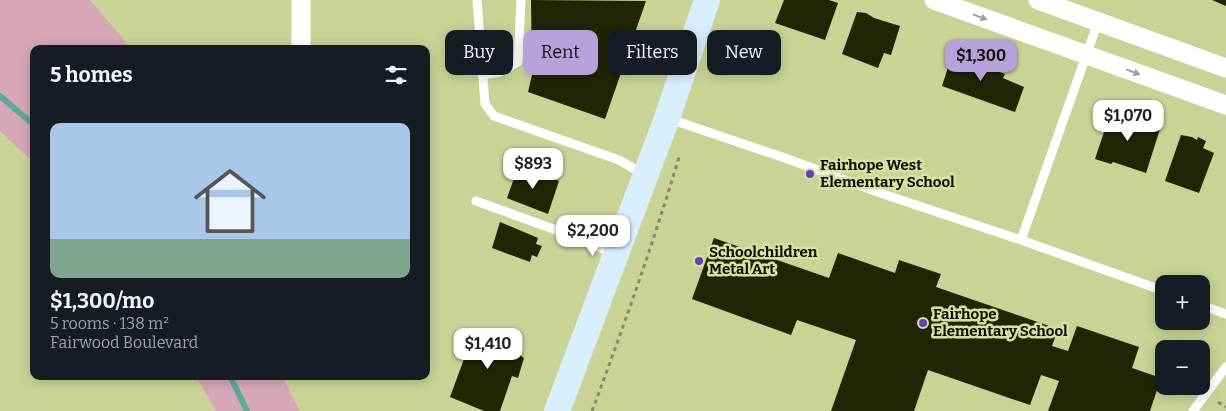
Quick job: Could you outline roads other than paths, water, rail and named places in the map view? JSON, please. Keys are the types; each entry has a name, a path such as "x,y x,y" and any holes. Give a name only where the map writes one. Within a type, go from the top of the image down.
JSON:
{"main road":[{"path":"557,411 646,176 678,122 707,0"}],"street":[{"path":"301,0 301,45"},
{"path":"934,0 1226,105"},
{"path":"1038,0 1226,68"}],"lane":[{"path":"477,0 479,30"},
{"path":"513,65 518,62 521,0"},
{"path":"1021,240 1098,22"},
{"path":"482,75 485,104 494,116 619,160 646,176"},
{"path":"678,122 1155,288"},
{"path":"476,201 590,242 616,256"},
{"path":"1210,308 1226,314"},
{"path":"1193,411 1226,367"}],"waterway":[{"path":"0,96 30,122"},
{"path":"232,380 247,411"}],"place":[{"name":"Fairhope West Elementary School","path":"810,174"},
{"name":"Schoolchildren Metal Art","path":"699,261"},
{"name":"Fairhope Elementary School","path":"923,323"}]}
